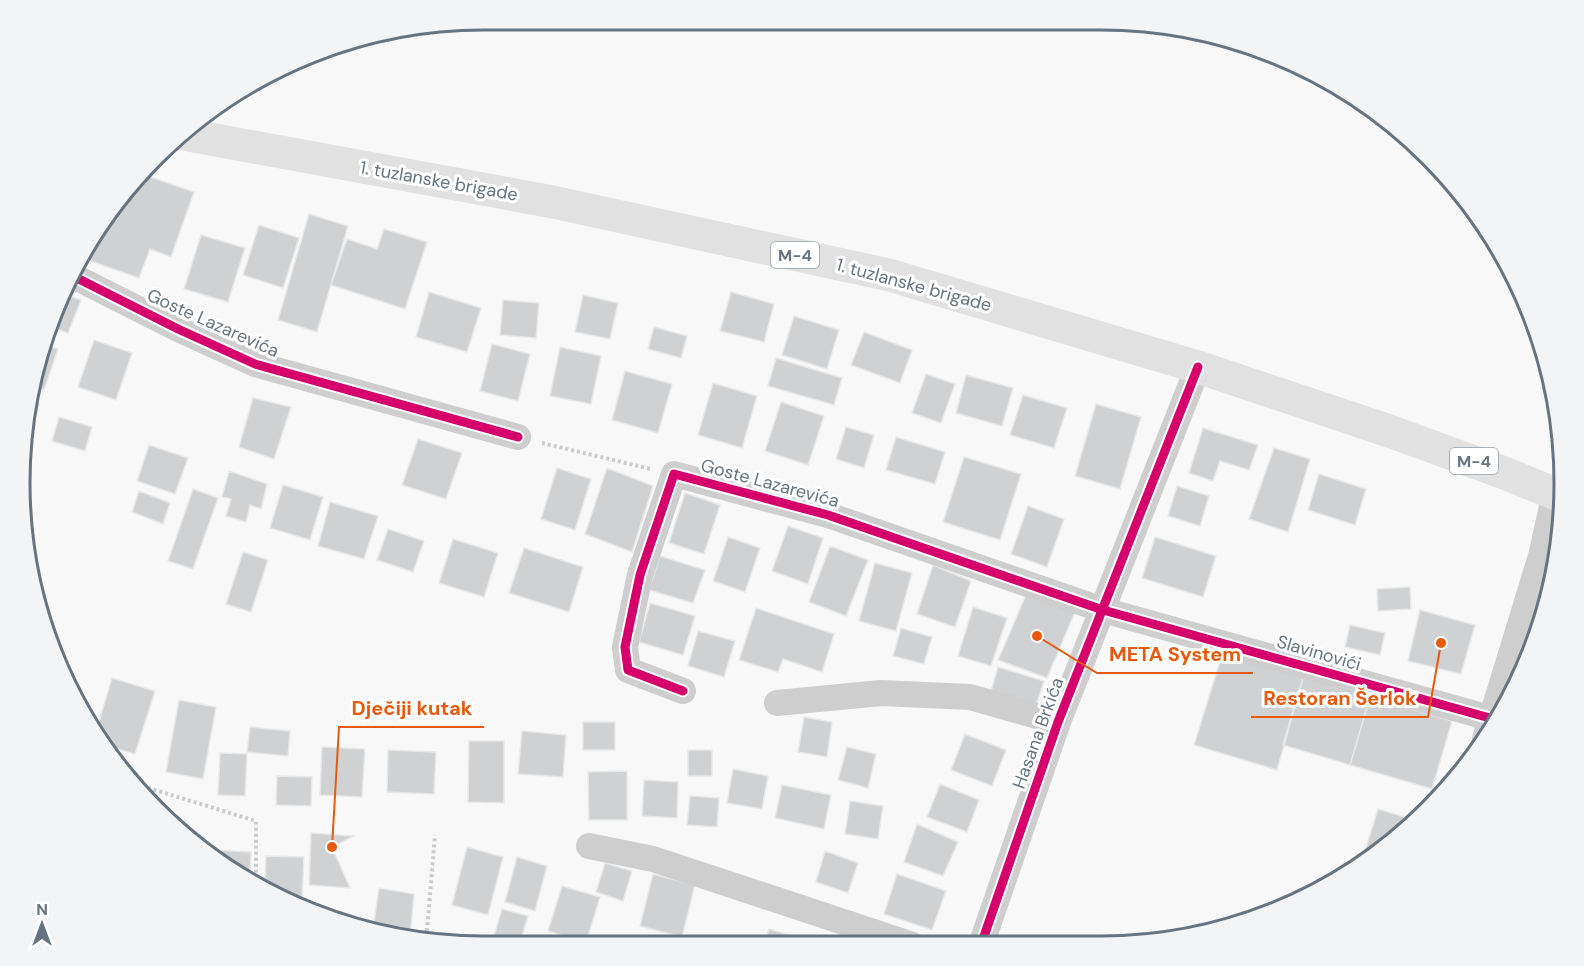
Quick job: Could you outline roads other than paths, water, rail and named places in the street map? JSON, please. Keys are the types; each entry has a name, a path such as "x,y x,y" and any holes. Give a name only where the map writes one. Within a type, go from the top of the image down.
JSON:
{"main road":[{"name":"1. tuzlanske brigade","path":"192,136 554,202 889,275 1198,367 1392,432 1554,493"}],"street":[{"name":"Goste Lazarevića","path":"79,279 178,329 255,364 518,437"},
{"name":"Hasana Brkića","path":"984,936 1058,722 1198,367"},
{"name":"Goste Lazarevića","path":"683,691 628,670 625,647 640,575 674,474 828,515 1103,610"},
{"path":"1499,698 1553,517"},
{"name":"Slavinovići","path":"1103,610 1485,724"},
{"path":"777,704 881,693 970,697 1058,722"},
{"path":"589,846 652,859 886,936"}],"place":[{"name":"META System","path":"1037,636"},
{"name":"Restoran Šerlok","path":"1441,643"},
{"name":"Dječiji kutak","path":"332,847"}]}
